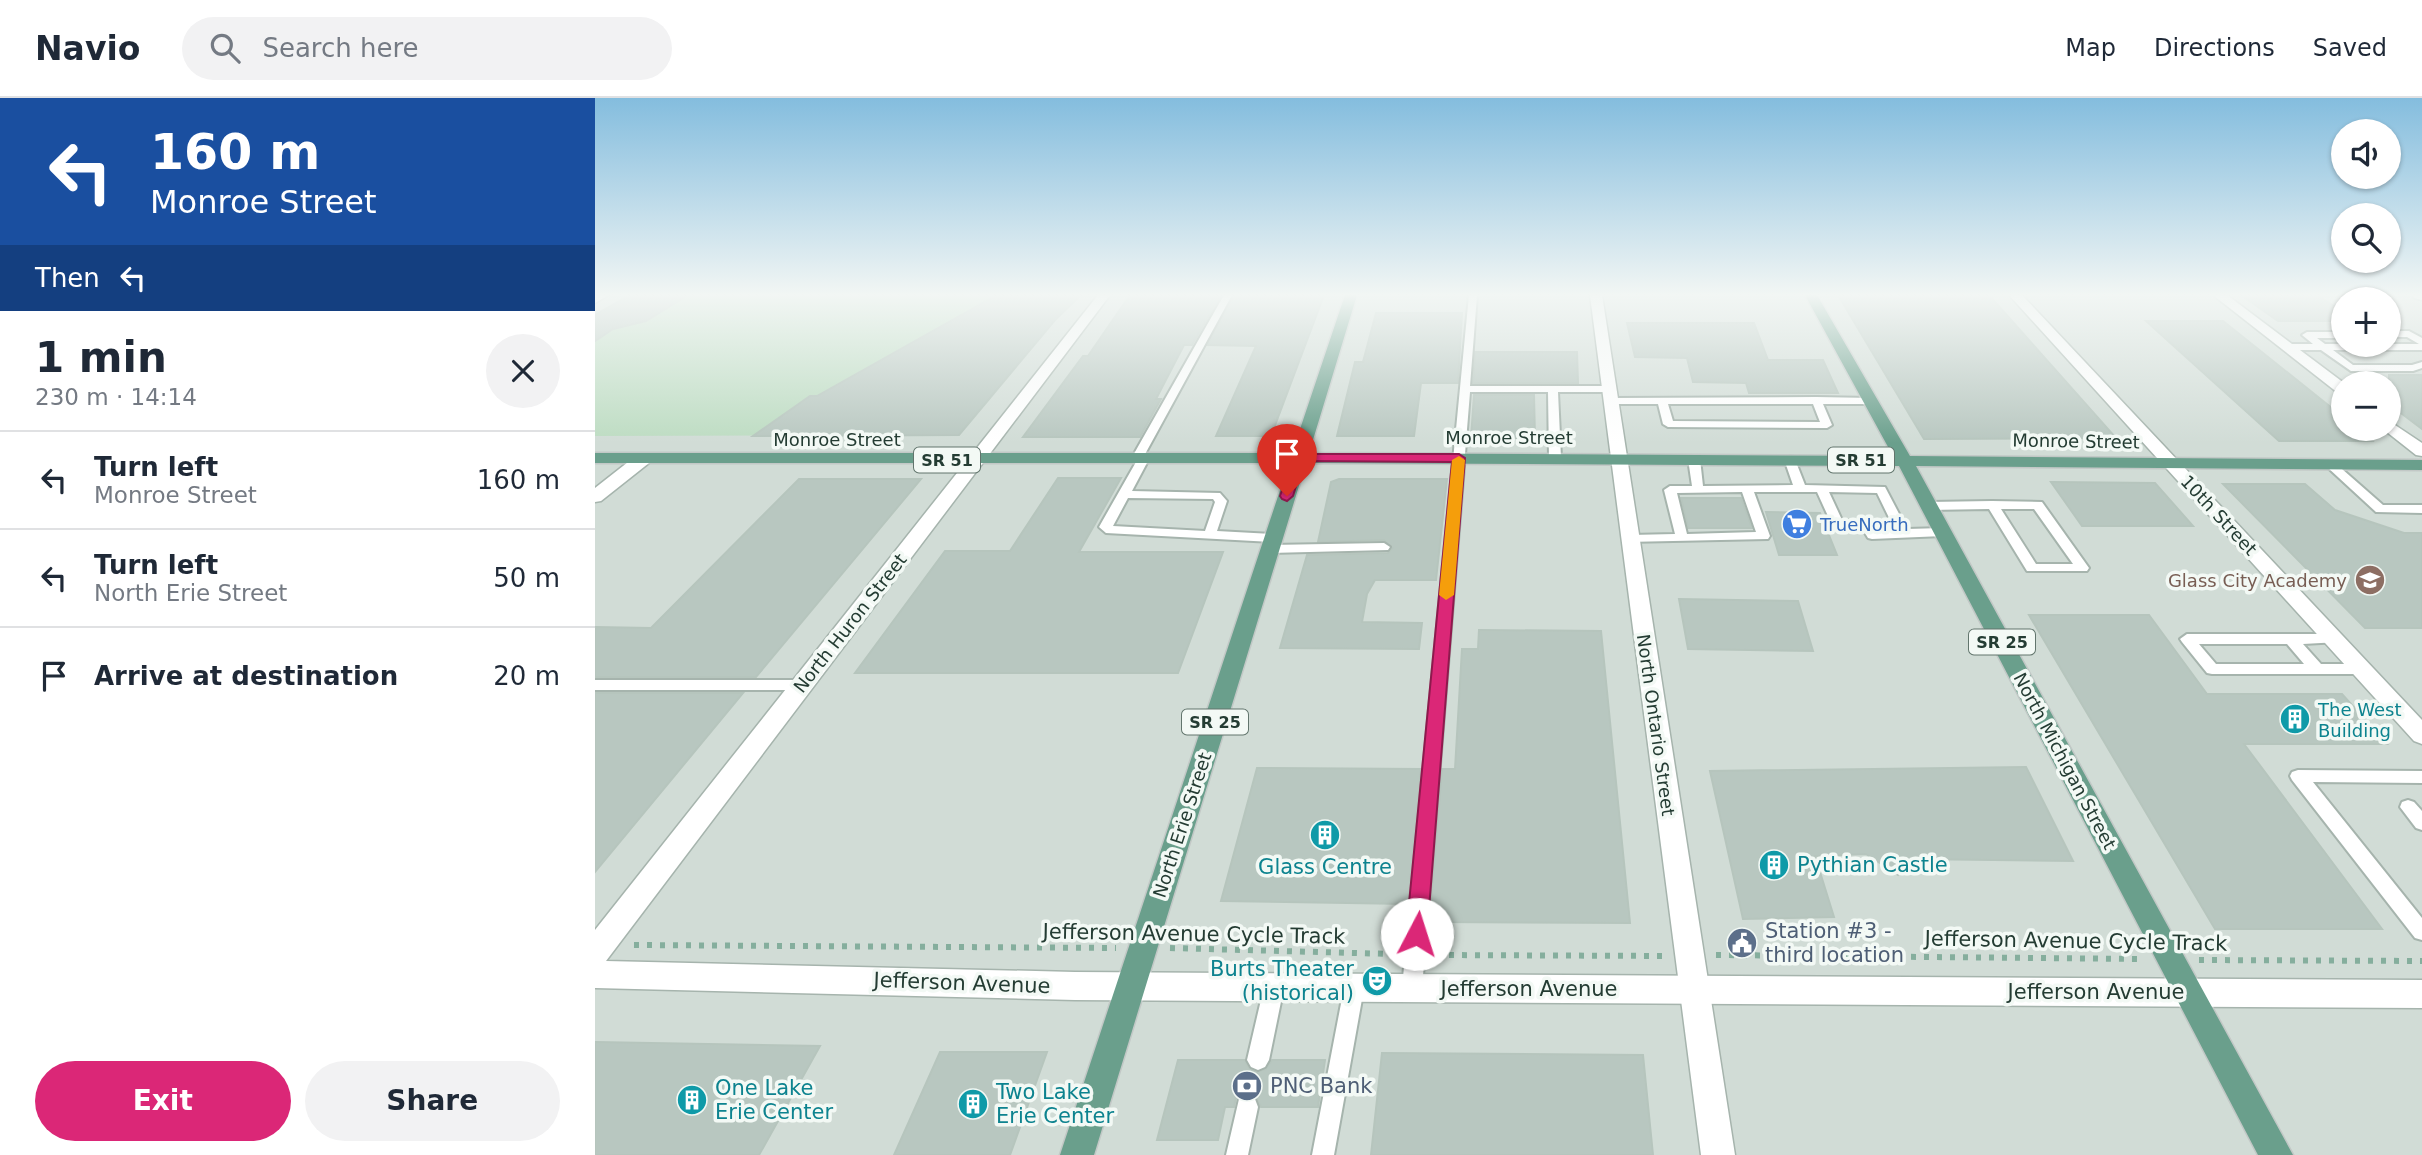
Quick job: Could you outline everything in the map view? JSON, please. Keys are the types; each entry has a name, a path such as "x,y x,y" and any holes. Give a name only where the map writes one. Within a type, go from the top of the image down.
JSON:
{"main road":[{"name":"North Erie Street","path":"1077,1155 1335,344"},
{"name":"North Michigan Street","path":"1839,344 1929,506 2276,1155"},
{"name":"Monroe Street","path":"595,458 1555,458 2422,464"}],"street":[{"name":"North Huron Street","path":"597,957 802,685 1066,344"},
{"name":"North Ontario Street","path":"1603,344 1718,1155"},
{"name":"10th Street","path":"2061,344 2422,735"},
{"path":"2284,344 2331,381"},
{"path":"2401,435 2422,451"},
{"path":"595,497 643,459"},
{"name":"Jefferson Avenue","path":"597,957 1130,987 2422,994"}],"lane":[{"path":"1202,344 1105,527 1109,530 1272,543 1384,547"},
{"path":"1412,988 1469,344"},
{"path":"2320,344 2351,368 2413,368 2422,365"},
{"path":"2287,347 2422,345"},
{"path":"1465,389 1553,389 1662,401 1871,401"},
{"path":"1553,389 1555,458"},
{"path":"1662,401 1668,424 1827,425 1816,400"},
{"path":"1694,459 1706,492"},
{"path":"1790,459 1800,488"},
{"path":"2330,464 2381,509 2422,509"},
{"path":"1630,538 1682,538 1725,533 1764,536 1747,489"},
{"path":"1822,489 1837,524 1865,520 1872,535 1943,532"},
{"path":"1850,489 1856,503"},
{"path":"1682,538 1670,490 1881,490 1903,533"},
{"path":"1124,494 1216,496 1221,501 1209,536"},
{"path":"1929,506 1992,505 2038,505 2082,568 2032,568 1992,505"},
{"path":"2334,639 2187,639 2211,670 2361,669"},
{"path":"2291,639 2317,669"},
{"path":"595,685 802,685"},
{"path":"2422,777 2298,776 2422,932"},
{"path":"2408,807 2422,823"},
{"path":"1258,1060 1274,988"},
{"path":"1323,1155 1354,988"},
{"path":"1237,1155 1247,1107"}],"path":[{"name":"Jefferson Avenue Cycle Track","path":"597,957 1094,950 1143,947 1415,955 2422,961"}],"shaded area":[{"path":"595,344 2331,344 2331,357 2401,357 2401,344 2422,344 2422,1155 595,1155"}],"green space":[{"path":"595,344 1034,344 1010,374 966,374 939,397 991,398 959,435 595,436"}],"building":[{"path":"909,344 1035,344 959,435 753,436 810,396 817,396"},
{"path":"1096,344 1192,344 1184,345 1156,399 1161,399 1140,437 1023,437 1083,356 1088,356"},
{"path":"1305,344 1271,436 1216,436 1256,346 1207,345"},
{"path":"1368,344 1460,344 1458,383 1421,383 1414,436 1337,436 1355,362 1363,362"},
{"path":"1632,344 1762,344 1768,360 1823,360 1838,393 1749,393 1746,383 1693,382 1687,358 1635,357"},
{"path":"1867,344 2033,344 2116,438 1924,439"},
{"path":"2172,344 2252,344 2331,407 2331,441 2279,441"},
{"path":"1475,352 1577,352 1578,383 1473,383"},
{"path":"2401,375 2422,375 2422,429 2401,413"},
{"path":"1474,395 1534,395 1535,438 1471,438"},
{"path":"1058,478 1121,478 1079,552 1223,552 1178,673 855,673 945,551 1010,551"},
{"path":"799,479 921,479 756,677 595,677 595,627 651,628"},
{"path":"1339,479 1447,479 1436,580 1375,580 1367,594 1362,622 1422,623 1419,649 1280,648 1307,555 1388,553 1392,548 1384,540 1318,542 1331,482"},
{"path":"2051,482 2155,483 2193,526 2082,526"},
{"name":"Glass City Academy","path":"2223,484 2305,484 2335,510 2404,533 2422,533 2422,628 2365,628"},
{"path":"1681,498 1741,498 1752,528 1688,528"},
{"name":"TrueNorth","path":"1766,512 1820,513 1837,555 1779,555"},
{"path":"1679,599 1798,601 1813,651 1688,649"},
{"path":"2029,615 2149,615 2207,694 2342,694 2387,744 2244,744 2382,929 2215,929"},
{"path":"1479,630 1601,631 1630,923 1434,922 1435,904 1431,904 1442,769 1455,769 1462,649 1478,649"},
{"path":"595,693 743,693 595,872"},
{"path":"2026,767 2073,861 1912,859 1898,875 1866,854 1815,856 1834,917 1743,919 1710,771"},
{"name":"Glass Centre","path":"1257,768 1421,769 1408,904 1221,901"},
{"name":"One Lake Erie Center","path":"595,1042 820,1046 759,1155 595,1155"},
{"name":"Two Lake Erie Center","path":"940,1052 1047,1052 1010,1155 894,1155"},
{"path":"1382,1053 1643,1055 1653,1155 1371,1155"},
{"path":"1178,1060 1245,1060 1249,1068 1257,1072 1266,1069 1272,1060 1325,1060 1318,1107 1261,1107 1256,1097 1246,1094 1236,1098 1234,1107 1225,1107 1218,1140 1157,1140"}],"slow traffic":[{"path":"1446,595 1459,460"}],"place":[{"name":"TrueNorth","path":"1797,524"},
{"name":"Glass City Academy","path":"2370,580"},
{"name":"The West Building","path":"2295,719"},
{"name":"Glass Centre","path":"1325,835"},
{"name":"Pythian Castle","path":"1774,865"},
{"name":"Station #3 - third location","path":"1742,943"},
{"name":"Burts Theater (historical)","path":"1377,981"},
{"name":"PNC Bank","path":"1247,1086"},
{"name":"One Lake Erie Center","path":"692,1100"},
{"name":"Two Lake Erie Center","path":"973,1104"}],"route":[{"path":"1287,496 1299,458 1459,458 1417,934"}]}
